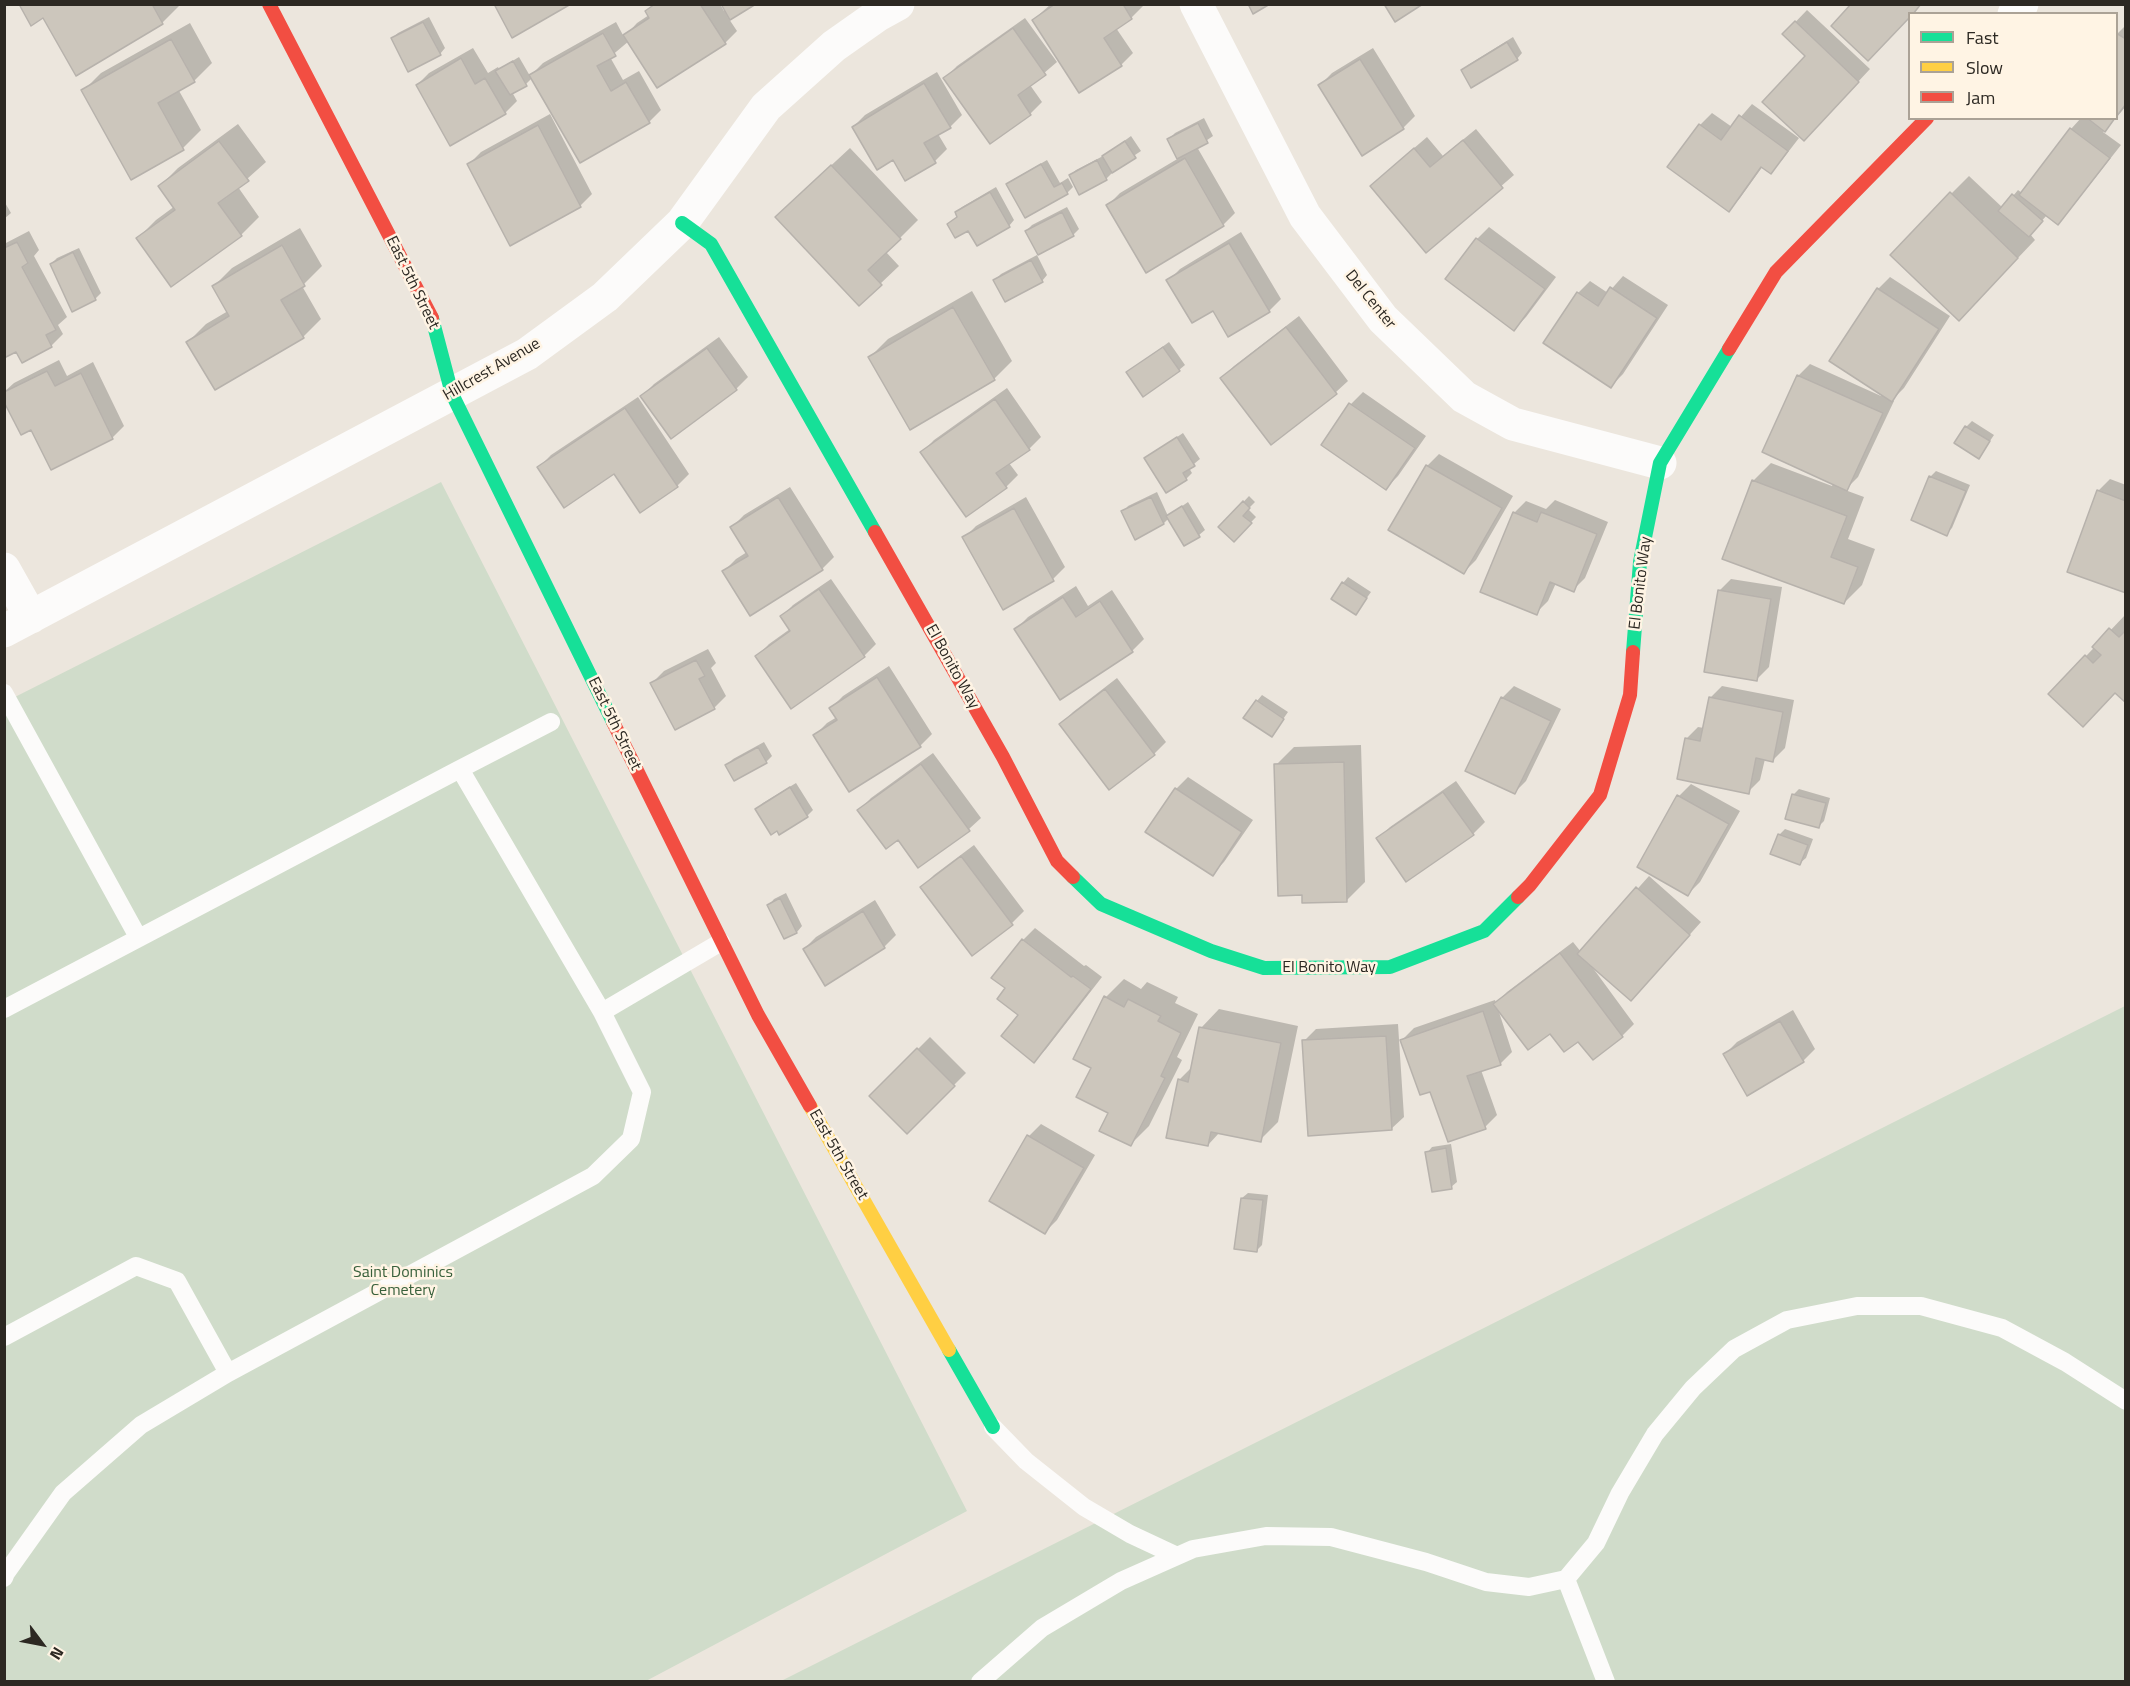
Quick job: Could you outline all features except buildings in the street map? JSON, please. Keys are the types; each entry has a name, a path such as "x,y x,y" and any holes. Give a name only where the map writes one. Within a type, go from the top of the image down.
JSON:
{"street":[{"name":"East 5th Street","path":"269,4 435,324 452,394 758,1015 993,1426"},
{"name":"Hillcrest Avenue","path":"18,624 526,354 605,297 682,223 766,107 834,46 898,4"},
{"name":"Del Center","path":"1196,4 1305,216 1383,319 1464,397 1513,424 1660,464"},
{"name":"El Bonito Way","path":"682,223 711,244 1003,757 1057,861 1101,904 1211,951 1264,968 1390,967 1484,931 1530,885 1600,795 1630,695 1640,562 1660,464 1776,272 1925,120"},
{"path":"4,569 18,624"}],"lane":[{"path":"4,693 138,937"},
{"path":"4,1009 551,722"},
{"path":"4,1578 63,1493 141,1425 228,1373 593,1176 631,1139 642,1092 602,1012 459,769"},
{"path":"602,1012 721,942"},
{"path":"4,1337 136,1266 177,1281 228,1373"},
{"path":"980,1682 1042,1628 1120,1581 1193,1549 1266,1536 1331,1537 1426,1562 1486,1582 1529,1587 1566,1579 1596,1543 1620,1493 1655,1434 1693,1388 1734,1349 1787,1320 1857,1306 1921,1306 2002,1328 2065,1362 2126,1401"},
{"path":"993,1426 1026,1461 1084,1507 1130,1534 1177,1557"},
{"path":"1566,1579 1606,1682"}],"green space":[{"name":"Saint Dominics Cemetery","path":"441,482 967,1511 646,1681 5,1682 5,702"},
{"path":"2125,1006 2125,1681 781,1681"}],"traffic: fast":[{"path":"682,223 711,244 875,532"},
{"path":"432,318 452,394 613,722"},
{"path":"1633,652 1640,562 1660,463 1729,349"},
{"path":"1073,877 1101,904 1211,951 1264,968 1390,967 1484,931 1518,897"},
{"path":"949,1350 993,1427"}],"traffic: slow":[{"path":"810,1106 949,1350"}],"traffic: jam":[{"path":"269,4 432,318"},
{"path":"1729,349 1776,272 1925,120"},
{"path":"875,532 1003,757 1057,861 1073,877"},
{"path":"1518,897 1530,885 1600,795 1630,695 1633,652"},
{"path":"613,722 758,1015 810,1106"}]}
